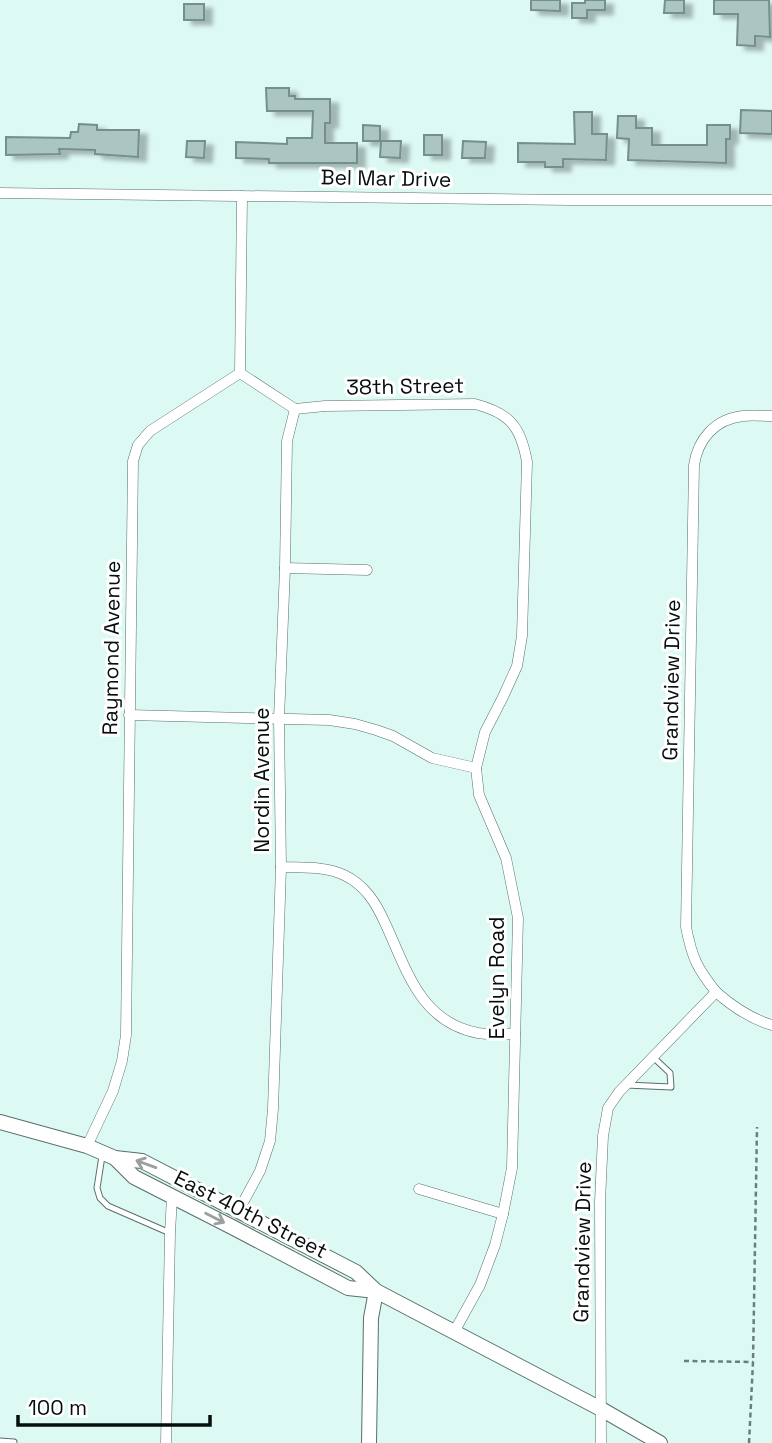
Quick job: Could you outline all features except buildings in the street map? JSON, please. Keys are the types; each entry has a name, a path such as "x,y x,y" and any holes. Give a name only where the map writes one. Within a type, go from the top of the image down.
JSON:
{"main road":[{"name":"East 40th Street","path":"0,1122 87,1146 109,1155 142,1161 356,1272 376,1291 601,1409 660,1443"},
{"name":"East 40th Street","path":"109,1155 134,1177 348,1288 376,1291"},
{"path":"369,1443 371,1318 376,1291"}],"street":[{"name":"Bel Mar Drive","path":"0,193 772,200"},
{"path":"243,196 240,373 295,410"},
{"name":"Raymond Avenue","path":"87,1146 113,1091 126,1035 133,461 138,445 150,431 240,373"},
{"name":"38th Street","path":"295,410 325,406 475,404 489,408 511,422"},
{"name":"Nordin Avenue","path":"239,1210 260,1171 270,1141 273,1109 281,867 279,719 287,441 295,410"},
{"name":"Grandview Drive","path":"772,416 741,416 723,421 709,431 696,453 686,928 695,961 716,992 750,1016 772,1025"},
{"name":"Evelyn Road","path":"454,1332 480,1285 495,1245 512,1168 518,918 506,858 479,795 476,768 485,732 517,666 522,636 527,462 520,434 511,422"},
{"path":"285,568 367,570"},
{"path":"129,715 329,720 355,724 393,736 432,758 476,768"},
{"path":"281,867 333,871 358,884 369,894 378,909 416,988 432,1011 454,1026 466,1030 515,1034"},
{"name":"Grandview Drive","path":"601,1443 600,1202 603,1136 608,1108 653,1056 716,992"},
{"path":"419,1189 503,1214"},
{"path":"166,1443 172,1196"}],"lane":[{"path":"626,1085 671,1087 670,1073 653,1056"},
{"path":"109,1155 97,1188 100,1198 108,1206 170,1233"},
{"path":"0,1441 13,1443"}],"path":[{"path":"749,1443 757,1127"},
{"path":"684,1361 753,1362"}]}
